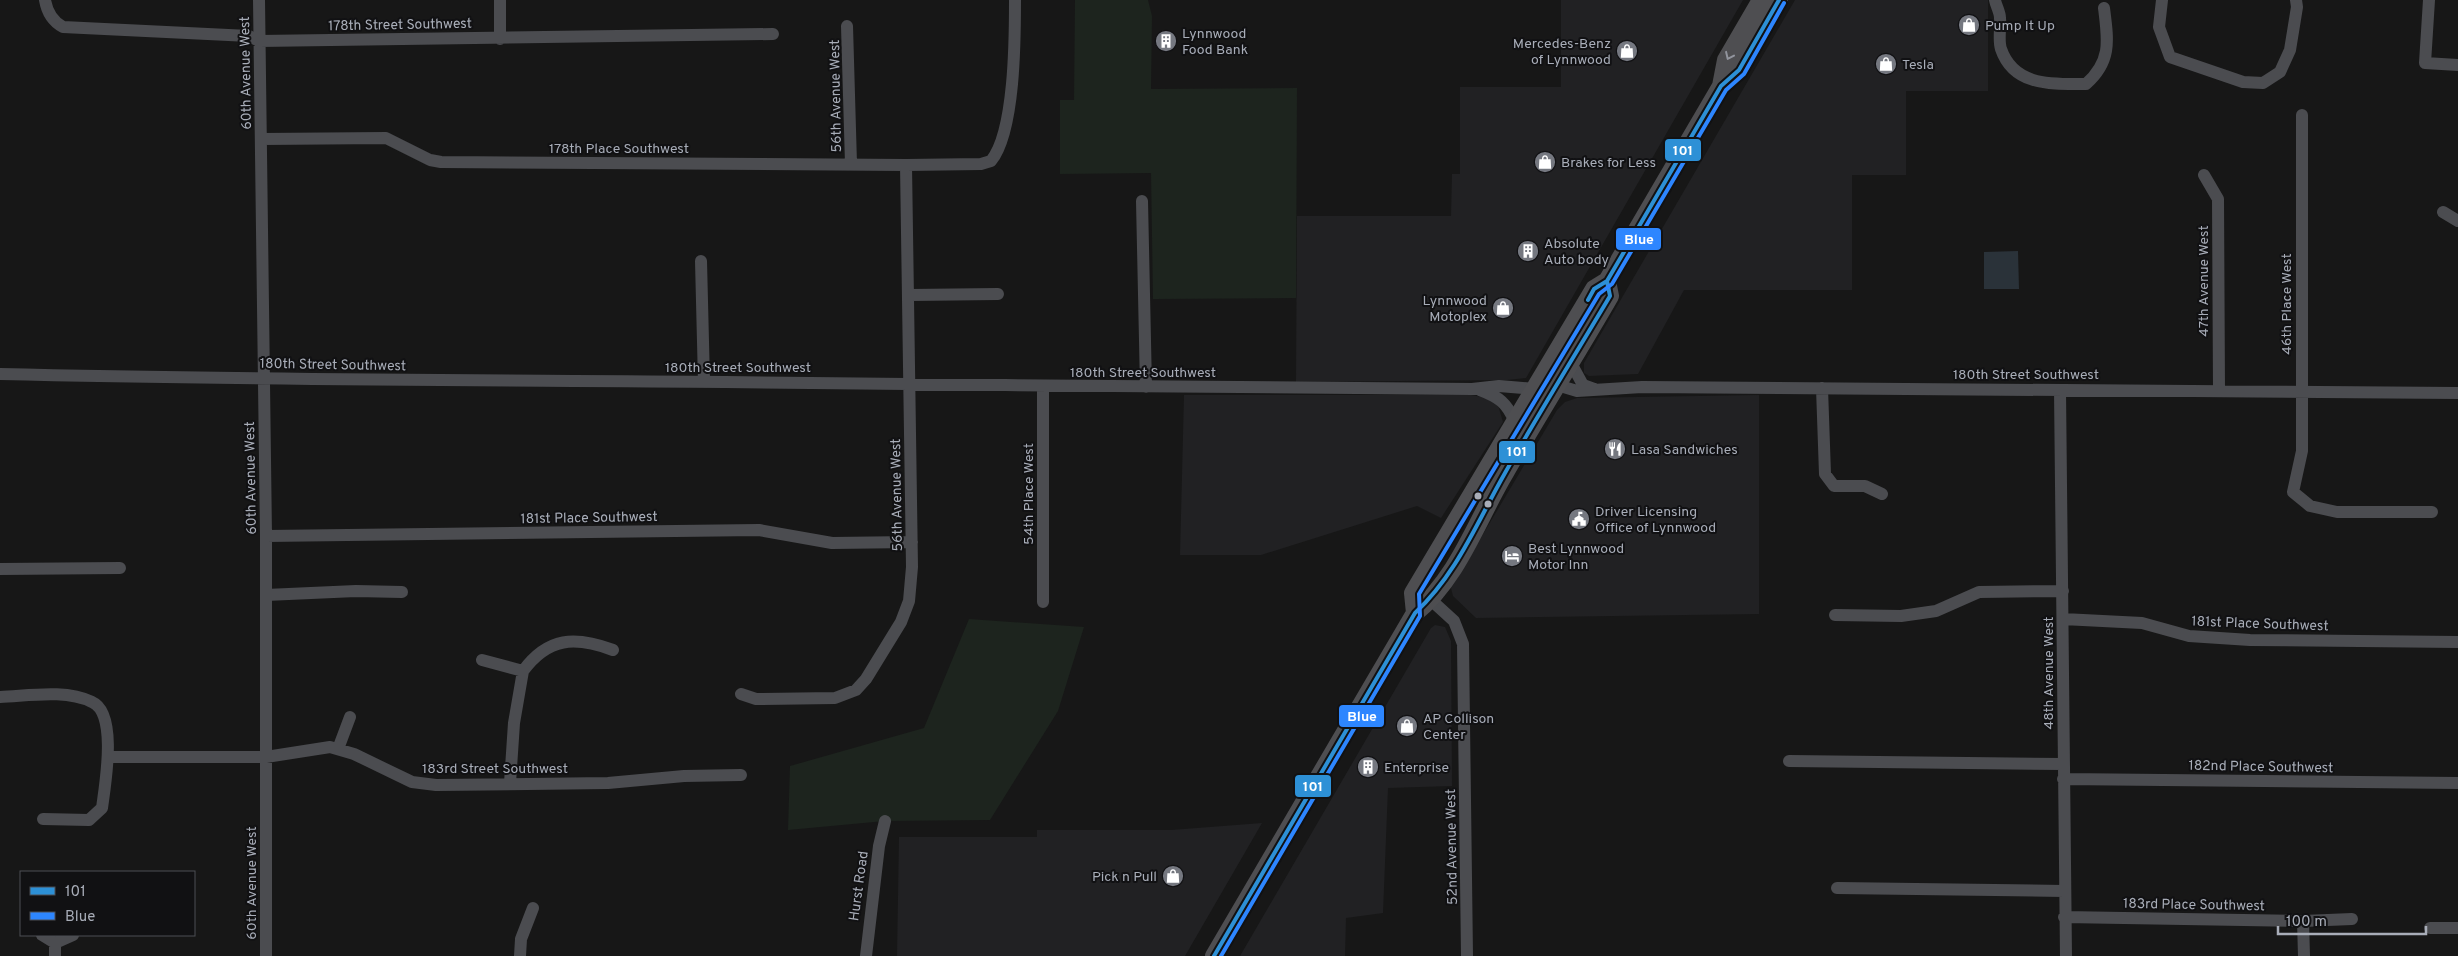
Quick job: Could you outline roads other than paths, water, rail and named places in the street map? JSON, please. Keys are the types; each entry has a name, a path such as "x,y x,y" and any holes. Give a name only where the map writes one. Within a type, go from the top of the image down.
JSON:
{"highway":[{"path":"1721,86 1726,60 1761,0"},
{"path":"1752,47 1751,33 1769,0"},
{"path":"1414,613 1413,593 1534,389 1594,289 1607,281 1721,86 1738,70 1779,0"},
{"path":"1214,956 1414,613 1431,600 1466,546 1509,465 1610,296 1607,281"},
{"path":"1557,385 1555,372 1562,358 1565,337"},
{"path":"1509,465 1516,437 1534,403 1534,389"},
{"path":"1431,562 1431,600"}],"street":[{"name":"178th Street Southwest","path":"45,0 50,17 63,27 249,36 259,41 773,34"},
{"name":"60th Avenue West","path":"259,0 266,536 266,956"},
{"path":"500,0 500,38"},
{"name":"178th Place Southwest","path":"262,139 386,138 423,157 442,162 851,164 906,166 981,164 992,161 1001,145 1013,82 1015,0"},
{"path":"1995,0 2000,17 2001,48 2011,68 2028,80 2057,84 2086,84 2099,72 2105,59 2107,32 2104,8"},
{"path":"2162,0 2158,27 2170,56 2243,82 2263,83 2280,72 2290,50 2297,7 2296,0"},
{"path":"2429,0 2425,63 2458,65"},
{"name":"56th Avenue West","path":"847,26 850,46 851,164"},
{"name":"46th Place West","path":"2302,115 2302,451 2293,492 2310,506 2336,512 2432,512"},
{"name":"56th Avenue West","path":"741,694 756,699 835,698 856,690 866,679 905,613 912,582 910,295 906,166"},
{"name":"47th Avenue West","path":"2204,175 2218,199 2219,389"},
{"path":"1142,201 1146,388"},
{"path":"2444,212 2458,222"},
{"path":"701,261 704,382"},
{"path":"910,295 998,294"},
{"path":"1571,363 1583,385 1594,389"},
{"name":"180th Street Southwest","path":"0,374 264,379 910,383 1146,388 1476,388 1499,386 1534,389"},
{"name":"180th Street Southwest","path":"1557,385 1572,391 1642,386 2060,390 2219,389 2458,393"},
{"name":"54th Place West","path":"1044,387 1044,602"},
{"path":"1476,388 1502,399 1515,422"},
{"path":"1822,388 1825,474 1834,486 1865,486 1882,494"},
{"name":"48th Avenue West","path":"2060,390 2064,917 2066,956"},
{"name":"181st Place Southwest","path":"266,536 760,530 832,543 912,542"},
{"path":"0,569 120,568"},
{"path":"266,595 356,591 402,592"},
{"path":"1836,615 1901,616 1936,611 1979,592 2063,592"},
{"name":"52nd Avenue West","path":"1431,600 1454,621 1463,644 1467,956"},
{"name":"181st Place Southwest","path":"2063,620 2142,623 2198,637 2250,640 2458,642"},
{"path":"510,783 514,723 523,672 532,658 545,648 555,644 589,642 613,650"},
{"path":"482,660 523,672"},
{"path":"0,697 68,695 94,702 106,718 108,757 102,808 89,820 43,819"},
{"path":"338,748 350,717"},
{"name":"183rd Street Southwest","path":"108,757 266,757 320,747 338,748 420,784 608,783 684,776 740,775"},
{"path":"1789,761 2063,764"},
{"name":"182nd Place Southwest","path":"2063,779 2458,783"},
{"name":"Hurst Road","path":"866,956 878,846 885,820"},
{"path":"1836,888 2064,891"},
{"path":"520,956 521,939 533,908"},
{"name":"183rd Place Southwest","path":"2064,917 2303,921 2352,919"},
{"path":"2303,921 2304,956"},
{"path":"2430,928 2458,928"},
{"path":"43,936 55,950 72,936"}],"place":[{"name":"Pump It Up","path":"1969,25"},
{"name":"Lynnwood Food Bank","path":"1166,41"},
{"name":"Mercedes-Benz of Lynnwood","path":"1627,51"},
{"name":"Tesla","path":"1886,64"},
{"name":"Brakes for Less","path":"1545,162"},
{"name":"Absolute Auto body","path":"1528,251"},
{"name":"Lynnwood Motoplex","path":"1503,308"},
{"name":"Lasa Sandwiches","path":"1615,449"},
{"name":"Driver Licensing Office of Lynnwood","path":"1579,519"},
{"name":"Best Lynnwood Motor Inn","path":"1512,556"},
{"name":"AP Collison Center","path":"1407,726"},
{"name":"Enterprise","path":"1368,767"},
{"name":"Pick n Pull","path":"1173,876"}]}
